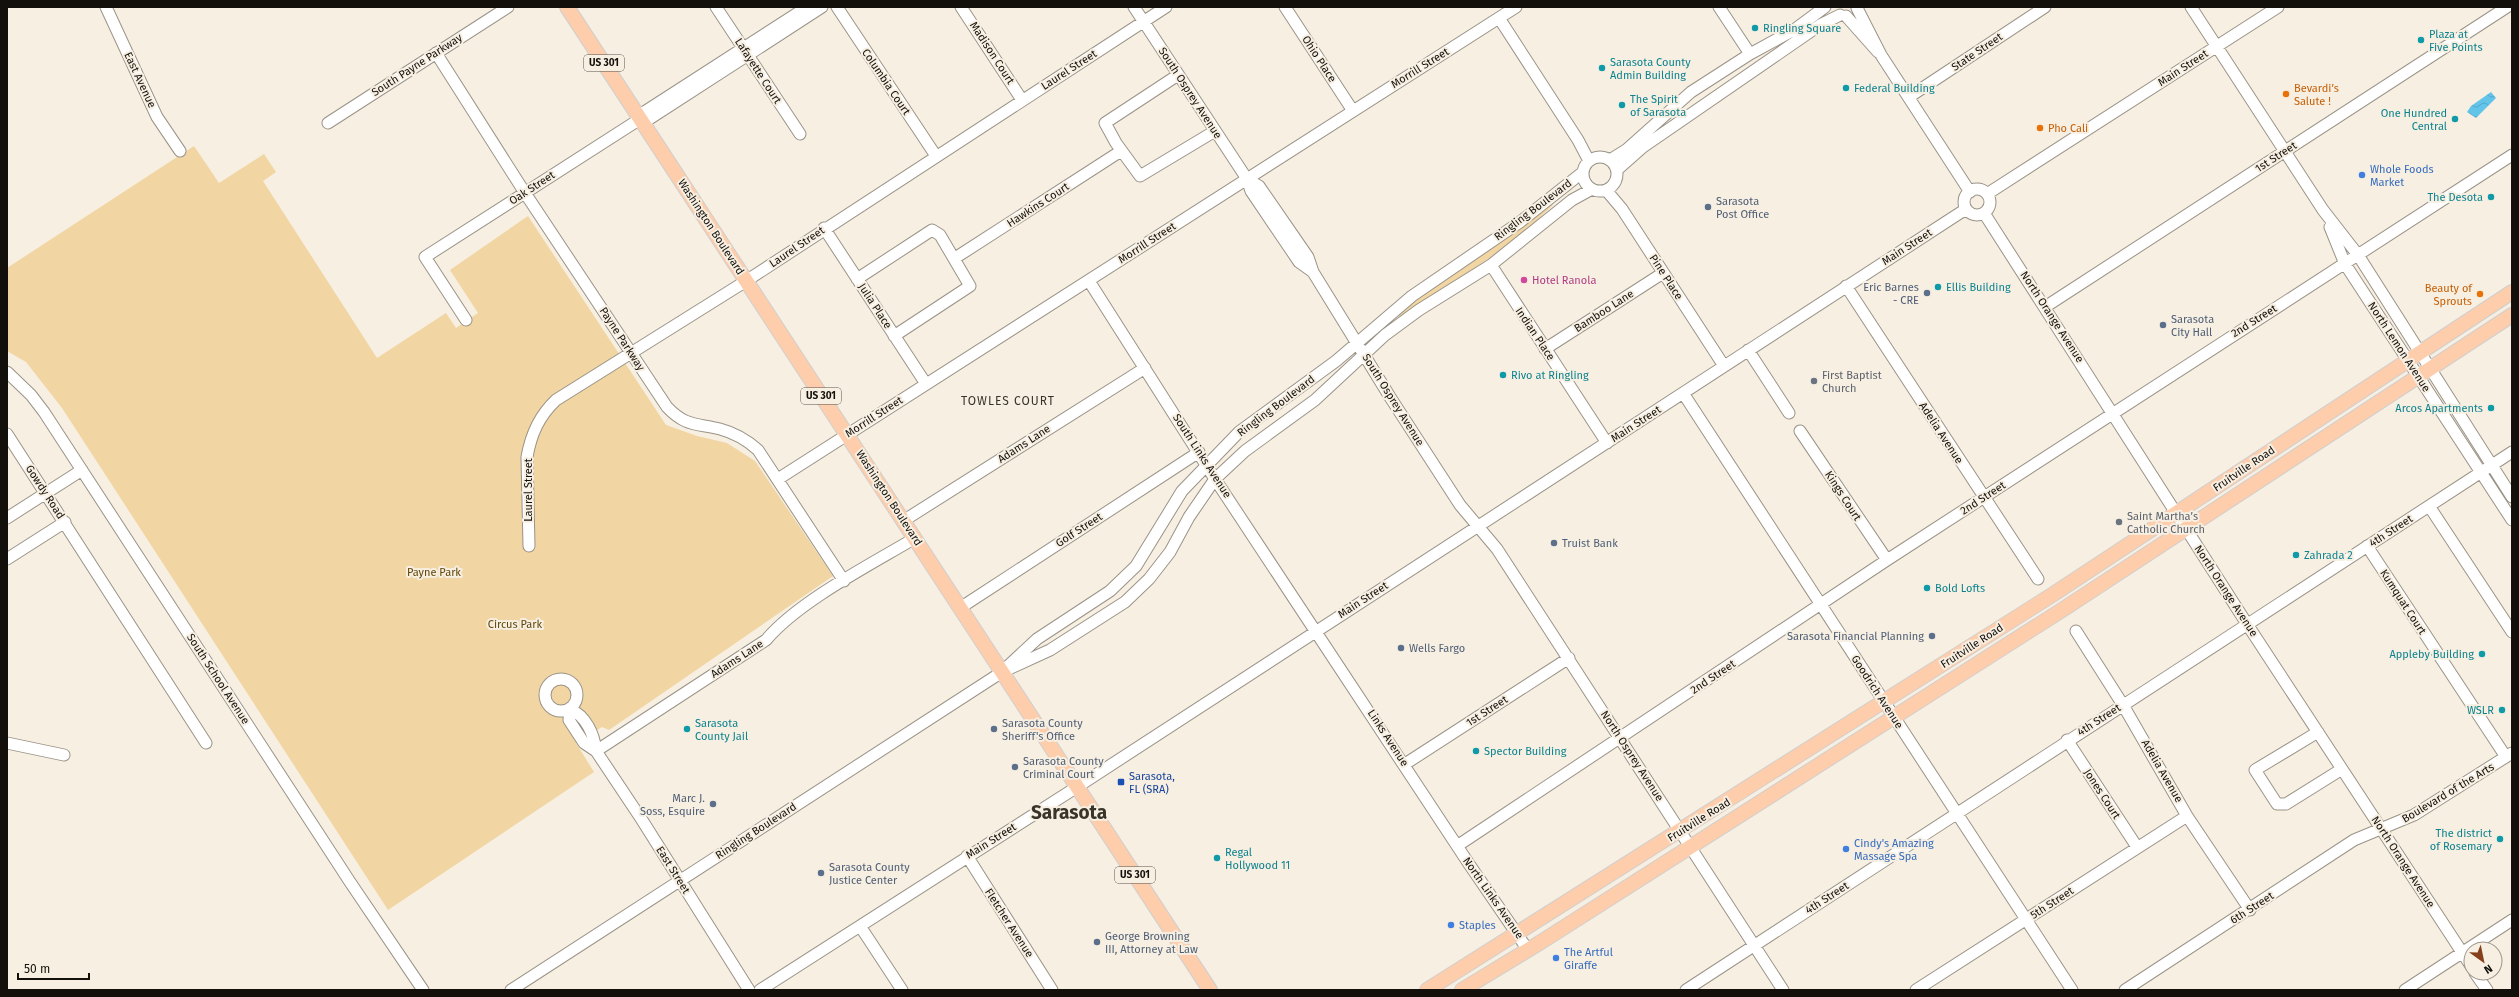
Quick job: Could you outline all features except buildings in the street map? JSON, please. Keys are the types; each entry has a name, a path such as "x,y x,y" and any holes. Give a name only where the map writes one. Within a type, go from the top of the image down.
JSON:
{"main road":[{"name":"Washington Boulevard","path":"567,7 1210,990"},
{"name":"Fruitville Road","path":"1427,990 1884,702 2176,514 2512,292"},
{"name":"Fruitville Road","path":"1462,990 1528,950 1894,718 2186,530 2512,315"}],"street":[{"name":"East Avenue","path":"106,7 158,117 180,151"},
{"name":"South Payne Parkway","path":"328,123 508,7"},
{"name":"Lafayette Court","path":"716,7 800,134"},
{"path":"745,52 807,7"},
{"path":"745,52 822,7"},
{"name":"Columbia Court","path":"837,7 936,156"},
{"name":"Madison Court","path":"962,7 1022,100"},
{"name":"South Osprey Avenue","path":"1134,7 1247,179 1250,191 1299,262 1313,272 1358,342 1390,397 1460,505 1477,525"},
{"name":"Laurel Street","path":"529,546 527,457 534,430 541,417 556,400 746,281 824,228 1166,7"},
{"name":"Ohio Place","path":"1285,7 1353,111"},
{"name":"Morrill Street","path":"778,479 1516,7"},
{"path":"1719,7 1750,54"},
{"path":"1610,160 1626,150 1691,92 1750,54 1794,30 1825,7"},
{"path":"1832,7 1843,16 1881,55"},
{"name":"State Street","path":"1909,97 2044,7"},
{"path":"2191,7 2323,210 2358,256 2413,356 2491,465 2512,497"},
{"name":"Main Street","path":"1987,194 2278,7"},
{"name":"1st Street","path":"2045,307 2507,7"},
{"path":"1617,170 1643,147 1820,25 1843,16 1857,8 1881,55 1970,192"},
{"path":"1499,18 1578,140 1589,161"},
{"name":"Oak Street","path":"466,320 425,257 745,52"},
{"name":"Payne Parkway","path":"436,53 661,399 677,418 689,424 720,429 746,439 758,450 844,581"},
{"path":"1178,75 1105,123 1121,151 1140,176 1144,175 1215,131"},
{"name":"Hawkins Court","path":"955,258 1121,151"},
{"name":"2nd Street","path":"1457,846 1887,560 2512,155"},
{"path":"1601,157 1610,160 1617,170 1616,181 1606,190 1592,189 1586,184 1583,172 1589,161 1601,157"},
{"name":"Ringling Boulevard","path":"1002,672 1037,639 1110,591 1136,566 1182,491 1206,464 1239,432 1336,361 1412,296 1520,222 1583,172"},
{"name":"Ringling Boulevard","path":"511,990 1002,672 1050,650 1125,602 1149,579 1170,552 1189,517 1215,479 1245,451 1315,400 1365,355 1385,334 1419,310 1491,265 1572,200 1592,189"},
{"name":"Pine Place","path":"1606,190 1622,209 1724,366"},
{"path":"1980,190 1987,194 1990,203 1984,213 1976,215 1966,209 1964,201 1970,192 1980,190"},
{"name":"Main Street","path":"760,990 967,856 1077,787 1477,525 1607,443 1966,209"},
{"name":"North Lemon Avenue","path":"2323,210 2345,264 2413,356"},
{"name":"North Orange Avenue","path":"1984,213 2186,530 2462,953"},
{"name":"Julia Place","path":"824,228 926,384"},
{"path":"857,279 932,230 940,235 955,258 971,283 969,288 894,336"},
{"name":"Indian Place","path":"1491,265 1607,443"},
{"name":"Bamboo Lane","path":"1546,349 1663,273"},
{"name":"South Links Avenue","path":"1089,281 1215,479 1317,630"},
{"name":"Adelia Avenue","path":"1846,286 1983,498 2038,579"},
{"path":"1748,350 1789,413"},
{"name":"Adams Lane","path":"903,521 1145,368"},
{"name":"South School Avenue","path":"7,372 17,380 40,407 350,882 423,990"},
{"name":"North Lemon Avenue","path":"2424,372 2481,472 2512,520"},
{"name":"Goodrich Avenue","path":"1683,393 2072,990"},
{"name":"Kings Court","path":"1800,431 1887,560"},
{"name":"Gowdy Road","path":"7,434 83,550 206,744"},
{"name":"Golf Street","path":"960,608 1199,452"},
{"name":"4th Street","path":"1686,990 1957,814 2067,740 2512,452"},
{"path":"7,518 82,470"},
{"path":"2429,506 2512,632"},
{"path":"7,559 65,522"},
{"name":"North Osprey Avenue","path":"1477,525 1497,549 1570,658 1783,990"},
{"name":"Adams Lane","path":"596,751 766,640 785,620 844,581 915,538"},
{"name":"Kumquat Court","path":"2367,546 2509,755"},
{"name":"Links Avenue","path":"1317,630 1457,846"},
{"name":"Adelia Avenue","path":"2076,631 2123,705 2187,816 2250,910"},
{"name":"1st Street","path":"1404,764 1570,658"},
{"name":"East Street","path":"570,709 569,720 584,743 596,751 642,820 678,881 749,990"},
{"path":"2318,732 2256,770 2277,804 2286,804 2342,769"},
{"name":"Jones Court","path":"2067,740 2137,847"},
{"path":"7,743 64,755"},
{"name":"Boulevard of the Arts","path":"2381,828 2398,823 2428,807 2509,755"},
{"name":"5th Street","path":"1916,990 2187,816"},
{"name":"6th Street","path":"2129,989 2354,840 2381,828"},
{"name":"North Links Avenue","path":"1457,846 1528,950"},
{"name":"Fletcher Avenue","path":"967,856 1052,990"},
{"path":"2405,990 2512,920"},
{"path":"860,926 902,990"},
{"path":"2481,981 2486,990"}],"green space":[{"name":"Payne Park","path":"194,146 219,183 264,154 276,172 263,181 377,358 446,313 456,328 478,313 450,270 528,216 666,425 697,436 727,443 755,461 833,576 609,730 602,727 576,743 594,772 388,910 62,408 26,362 7,351 7,268"},
{"path":"1550,201 1553,205 1514,242 1400,317 1398,315 1436,282"}],"water":[{"path":"2491,92 2496,98 2476,118 2467,112 2471,106"}],"place":[{"name":"Ringling Square","path":"1755,28"},
{"name":"Plaza at Five Points","path":"2421,40"},
{"name":"Sarasota County Admin Building","path":"1602,68"},
{"name":"Federal Building","path":"1846,88"},
{"name":"Bevardi’s Salute !","path":"2286,94"},
{"name":"The Spirit of Sarasota","path":"1622,105"},
{"name":"One Hundred Central","path":"2455,119"},
{"name":"Pho Cali","path":"2040,128"},
{"name":"Whole Foods Market","path":"2362,175"},
{"name":"The Desota","path":"2491,197"},
{"name":"Sarasota Post Office","path":"1708,207"},
{"name":"Hotel Ranola","path":"1524,280"},
{"name":"Ellis Building","path":"1938,287"},
{"name":"Eric Barnes - CRE","path":"1927,293"},
{"name":"Beauty of Sprouts","path":"2480,294"},
{"name":"Sarasota City Hall","path":"2163,325"},
{"name":"Rivo at Ringling","path":"1503,375"},
{"name":"First Baptist Church","path":"1814,381"},
{"name":"Arcos Apartments","path":"2491,408"},
{"name":"Saint Martha’s Catholic Church","path":"2119,522"},
{"name":"Truist Bank","path":"1554,543"},
{"name":"Zahrada 2","path":"2296,555"},
{"name":"Bold Lofts","path":"1927,588"},
{"name":"Sarasota Financial Planning","path":"1932,636"},
{"name":"Wells Fargo","path":"1401,648"},
{"name":"Appleby Building","path":"2482,654"},
{"name":"WSLR","path":"2502,710"},
{"name":"Sarasota County Jail","path":"687,729"},
{"name":"Sarasota County Sheriff's Office","path":"994,729"},
{"name":"Spector Building","path":"1476,751"},
{"name":"Sarasota County Criminal Court","path":"1015,767"},
{"name":"Sarasota, FL (SRA)","path":"1121,782"},
{"name":"Marc J. Soss, Esquire","path":"713,804"},
{"name":"The district of Rosemary","path":"2500,839"},
{"name":"Cindy's Amazing Massage Spa","path":"1846,849"},
{"name":"Regal Hollywood 11","path":"1217,858"},
{"name":"Sarasota County Justice Center","path":"821,873"},
{"name":"Staples","path":"1451,925"},
{"name":"George Browning III, Attorney at Law","path":"1097,942"},
{"name":"The Artful Giraffe","path":"1556,958"}],"district":[{"name":"TOWLES COURT","path":"1008,401"},
{"name":"Sarasota","path":"1069,812"}],"park label":[{"name":"Circus Park","path":"515,624"}]}
